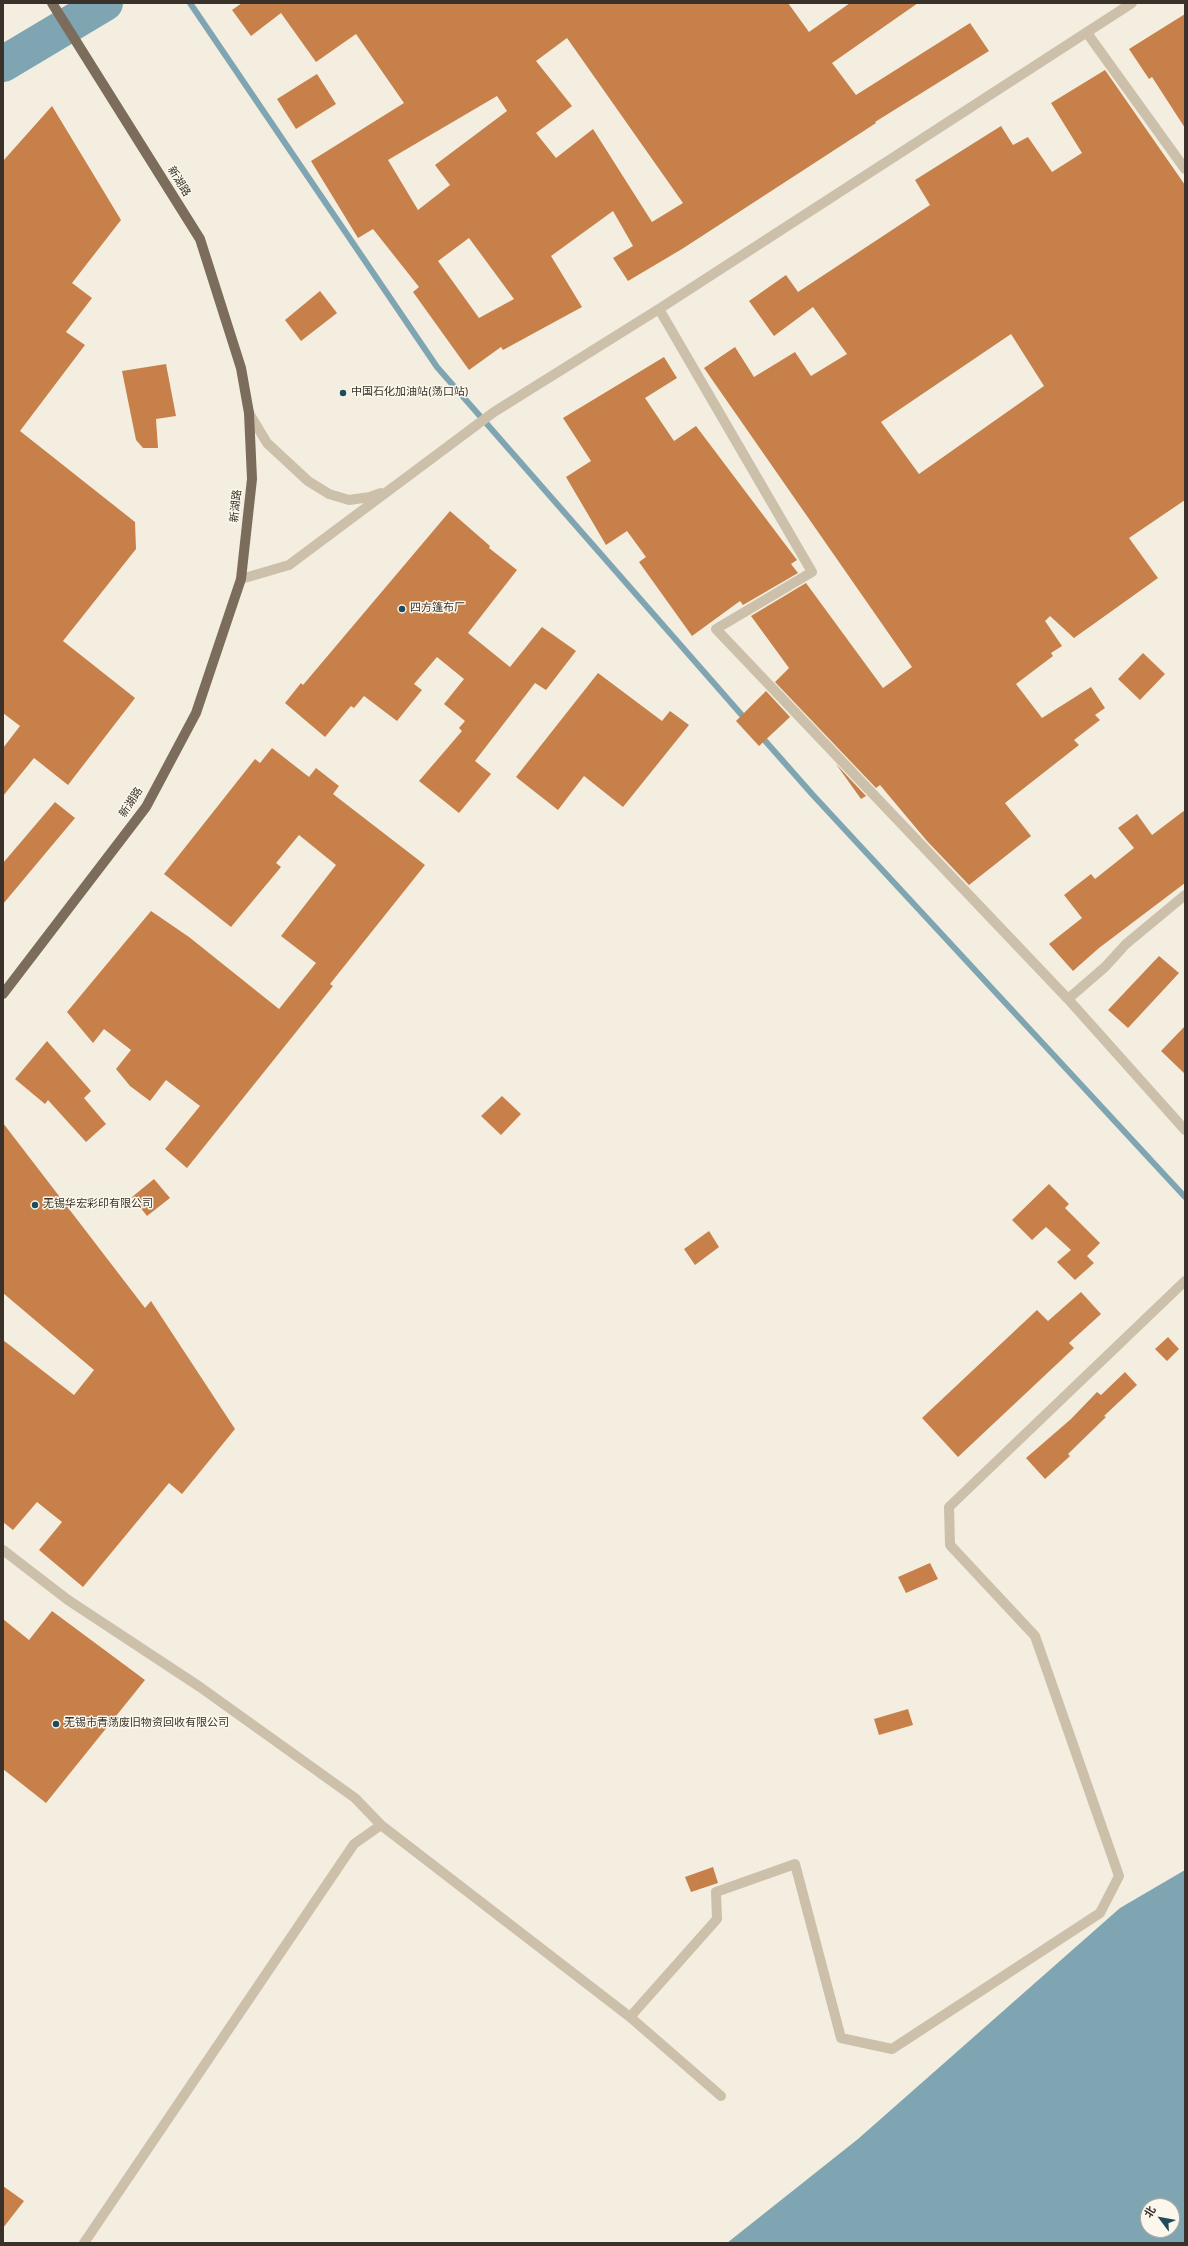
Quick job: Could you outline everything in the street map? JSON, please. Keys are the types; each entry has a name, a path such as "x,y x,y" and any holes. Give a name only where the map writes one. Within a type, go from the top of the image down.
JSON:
{"main road":[{"name":"新湖路","path":"3,994 146,807 196,713 241,579 252,479 249,412 241,368 200,239 52,3"}],"street":[{"path":"241,579 289,565 494,412 659,310 794,220 1132,3"},
{"path":"1087,33 1185,169"},
{"path":"659,310 812,572 716,629 1068,999 1185,1130"},
{"path":"249,412 266,443 308,481 329,494 349,500 370,497 392,489"},
{"path":"1068,999 1105,967 1126,944 1185,895"},
{"path":"630,2017 717,1918 716,1892 795,1864 840,2038 892,2049 1100,1913 1119,1876 1034,1636 950,1545 949,1507 1185,1281"},
{"path":"3,1550 68,1600 200,1687 355,1798 381,1825 630,2017 720,2096"},
{"path":"84,2243 354,1844 381,1825"}],"water":[{"path":"1185,1870 1185,2243 727,2243 858,2139 1120,1908"}],"building":[{"path":"242,3 788,3 809,32 850,3 918,3 832,63 856,95 970,23 989,51 875,122 876,123 682,249 628,281 613,258 633,246 613,211 551,256 582,307 503,350 501,347 469,370 413,292 419,287 373,229 358,238 311,161 404,103 356,34 316,62 281,13 251,36 232,10","holes":["567,38 683,203 652,222 593,129 556,158 536,133 572,106 536,61","497,96 507,111 435,165 450,185 418,210 388,160","469,238 514,299 479,318 438,261"]},
{"path":"1185,14 1185,128 1152,77 1149,79 1129,49"},
{"path":"1105,70 1185,185 1185,500 1129,538 1158,578 1074,638 1050,616 1045,621 1062,646 1051,653 1053,656 1016,684 1042,718 1091,687 1105,708 1095,715 1100,720 1074,740 1079,745 1005,803 1031,836 969,885 927,841 880,785 876,788 775,682 789,668 751,616 806,583 883,688 912,667 704,368 735,347 754,377 795,352 811,376 847,354 813,307 774,336 749,301 786,275 798,292 930,205 915,180 1001,126 1013,145 1028,137 1052,172 1082,153 1051,103","holes":["1011,334 1044,386 919,474 881,422"]},
{"path":"317,74 336,104 296,129 277,99"},
{"path":"52,106 121,220 72,283 92,298 66,332 85,345 20,431 135,522 136,549 63,641 135,698 68,785 34,758 3,796 3,748 20,726 3,713 3,161"},
{"path":"320,291 337,313 301,341 285,320"},
{"path":"664,357 677,378 645,398 674,441 696,426 797,560 791,564 798,573 743,605 740,601 692,636 639,562 646,557 627,531 606,545 566,477 591,461 563,418"},
{"path":"166,364 176,416 156,419 158,448 143,448 136,440 122,371"},
{"path":"450,511 490,546 489,548 517,570 468,633 510,667 542,627 576,651 546,690 535,683 475,761 491,774 459,813 419,781 462,731 459,728 465,721 444,704 464,679 437,657 414,684 422,690 397,721 364,696 354,708 351,706 325,737 285,703 301,683 303,685"},
{"path":"1143,653 1165,674 1140,700 1118,679"},
{"path":"598,673 662,721 670,711 689,725 623,807 584,776 558,810 516,777"},
{"path":"766,691 790,717 759,746 736,721"},
{"path":"272,748 309,777 316,768 339,786 333,794 425,865 330,984 333,986 187,1168 165,1149 200,1106 166,1080 150,1101 130,1086 116,1069 131,1050 104,1029 93,1043 67,1012 151,911 189,937 279,1009 316,963 281,936 336,865 299,835 276,863 281,867 231,927 164,874 255,759 260,763"},
{"path":"836,764 866,796 861,799"},
{"path":"55,802 75,818 3,904 3,863"},
{"path":"1185,810 1185,883 1099,948 1073,971 1049,944 1082,918 1064,895 1091,874 1095,879 1134,848 1118,828 1137,814 1152,835"},
{"path":"1159,956 1179,973 1128,1028 1108,1010"},
{"path":"1185,1026 1185,1074 1161,1051"},
{"path":"47,1041 91,1091 84,1098 106,1124 86,1142 48,1100 45,1104 15,1079"},
{"path":"502,1096 521,1114 501,1135 481,1116"},
{"path":"3,1123 145,1308 151,1301 235,1429 182,1494 169,1483 83,1587 39,1550 62,1522 37,1502 13,1530 3,1522 3,1340 74,1395 94,1370 3,1293"},
{"path":"154,1179 170,1198 147,1216 132,1197"},
{"path":"1049,1184 1069,1204 1065,1208 1100,1243 1087,1256 1094,1263 1075,1280 1057,1262 1071,1250 1046,1227 1032,1240 1012,1220"},
{"path":"709,1231 719,1247 695,1265 684,1249"},
{"path":"1081,1292 1101,1314 1069,1343 1074,1348 958,1457 922,1418 1037,1310 1048,1321"},
{"path":"1168,1337 1179,1349 1167,1361 1155,1349"},
{"path":"1125,1372 1137,1385 1104,1416 1106,1417 1068,1454 1070,1456 1045,1479 1026,1458 1071,1419 1097,1392 1101,1395"},
{"path":"930,1563 938,1579 906,1593 898,1577"},
{"name":"无锡市青荡废旧物资回收有限公司","path":"52,1611 145,1680 46,1803 3,1769 3,1619 29,1640"},
{"path":"908,1709 913,1725 879,1735 874,1719"},
{"path":"713,1867 718,1883 691,1892 685,1877"},
{"path":"3,2186 24,2201 3,2228"}],"waterway":[{"path":"3,64 105,3"},
{"path":"190,3 437,367 747,721"},
{"path":"760,735 812,794 1185,1197"}],"place":[{"name":"中国石化加油站(荡口站)","path":"343,393"},
{"name":"四方篷布厂","path":"402,609"},
{"name":"无锡华宏彩印有限公司","path":"35,1205"},
{"name":"无锡市青荡废旧物资回收有限公司","path":"56,1724"}]}
